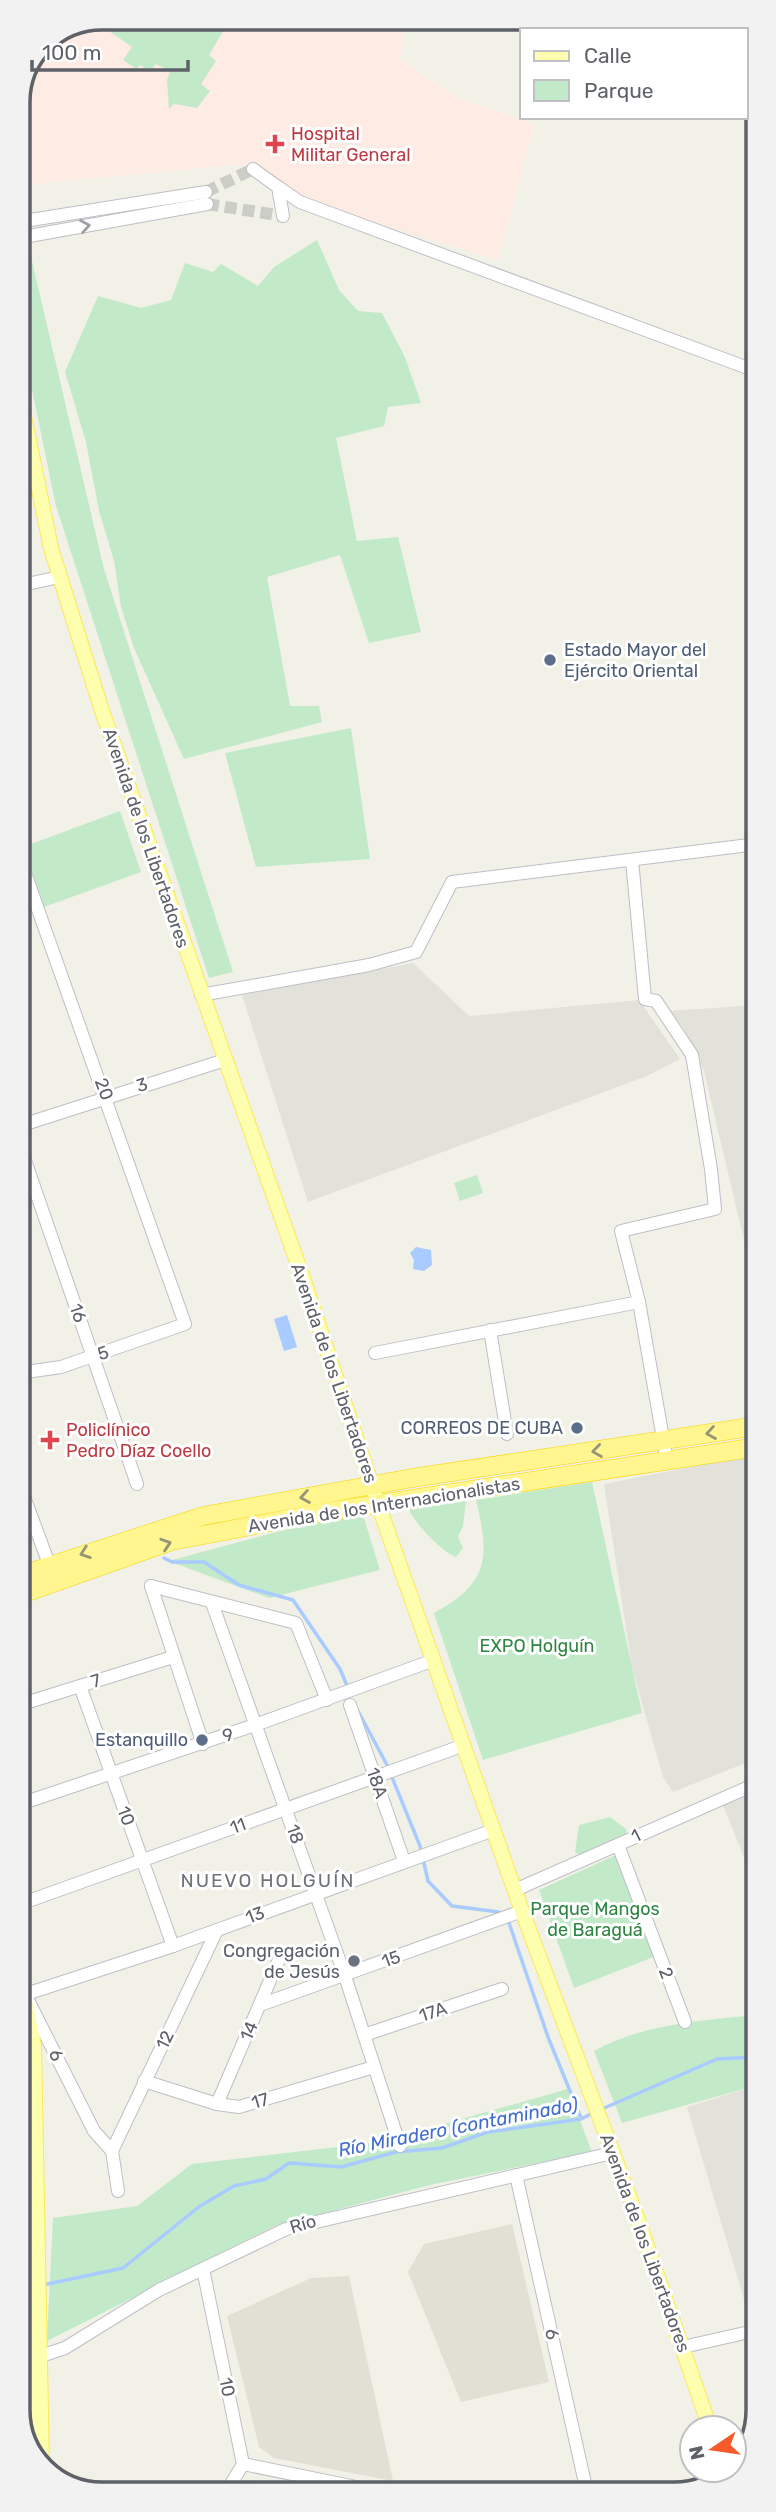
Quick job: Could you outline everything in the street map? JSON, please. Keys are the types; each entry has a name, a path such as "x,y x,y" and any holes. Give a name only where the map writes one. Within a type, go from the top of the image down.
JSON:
{"highway":[{"name":"Avenida de los Internacionalistas","path":"30,1588 52,1574 203,1516 372,1485 746,1428"},
{"name":"Avenida de los Internacionalistas","path":"30,1575 52,1574 172,1541 378,1504 746,1449"}],"main road":[{"name":"Avenida de los Libertadores","path":"30,443 59,577 102,711 522,1911 705,2414"},
{"path":"30,2027 34,2046 32,2262"},
{"path":"30,2215 33,2300 30,2346"},
{"path":"30,2370 39,2445"}],"street":[{"path":"253,169 300,202 746,367"},
{"path":"278,187 283,216"},
{"path":"30,220 207,198 30,235"},
{"path":"30,583 59,577"},
{"path":"201,995 369,965 416,952 452,882 746,845"},
{"path":"632,860 645,999 656,1001 692,1055 715,1209 621,1231 639,1302 667,1461"},
{"name":"20","path":"30,886 185,1324"},
{"name":"3","path":"30,1122 225,1059"},
{"name":"16","path":"30,1175 137,1484"},
{"path":"375,1353 639,1302"},
{"name":"5","path":"30,1371 61,1367 185,1324"},
{"path":"490,1330 507,1434"},
{"path":"30,1513 52,1574"},
{"path":"203,1744 151,1586 292,1622 298,1626 327,1700"},
{"name":"18","path":"212,1603 345,1976 400,2146"},
{"name":"7","path":"30,1702 173,1657"},
{"name":"9","path":"30,1801 203,1744 435,1660"},
{"name":"10","path":"80,1686 173,1946"},
{"name":"18A","path":"350,1705 404,1861"},
{"name":"11","path":"30,1900 456,1748"},
{"name":"1","path":"515,1890 746,1788"},
{"name":"13","path":"30,1993 173,1946 315,1892 488,1832"},
{"name":"2","path":"618,1845 685,2022"},
{"name":"15","path":"260,2005 522,1911"},
{"name":"12","path":"112,2151 217,1930"},
{"name":"14","path":"217,2104 280,1957"},
{"name":"17A","path":"363,2035 502,1989"},
{"name":"6","path":"30,2008 94,2131 112,2151 118,2191"},
{"name":"17","path":"144,2081 217,2104 245,2106 374,2067"},
{"name":"Río","path":"30,2362 65,2348 159,2290 286,2229 612,2153"},
{"name":"6","path":"516,2175 585,2482"},
{"name":"10","path":"203,2269 243,2464"},
{"path":"683,2347 746,2333"},
{"path":"232,2482 243,2464 331,2482"}],"shaded area":[{"name":"Hospital Militar General","path":"405,30 400,59 458,98 535,124 498,260 300,199 243,164 30,185 30,101 35,74 51,51 74,35 87,31"},
{"path":"413,963 469,1016 639,1000 680,1059 647,1076 308,1202 242,995"},
{"path":"746,1006 746,1249 704,1071 683,1027 670,1011"},
{"path":"746,1456 746,1763 673,1792 663,1777 632,1667 604,1484"},
{"path":"746,1796 746,1862 723,1805"},
{"path":"746,2089 746,2306 687,2107"},
{"path":"512,2224 549,2382 461,2402 408,2272 424,2244"},
{"path":"349,2276 393,2481 274,2458 259,2447 227,2316 311,2278"}],"green space":[{"path":"108,30 224,30 209,55 216,61 201,84 210,91 197,108 174,104 169,109 167,80 170,71 156,64 150,71 140,65 137,69 123,60 132,47"},
{"path":"317,240 339,290 358,311 382,313 405,357 421,403 388,407 384,426 336,438 357,541 398,537 421,632 369,643 340,555 267,577 290,706 319,706 322,722 184,759 134,648 121,607 114,561 99,511 86,442 65,372 98,296 141,308 171,300 185,263 213,272 221,264 258,286 274,267"},
{"path":"30,253 104,569 233,972 209,978 56,506 30,380"},
{"path":"351,728 370,859 256,867 225,753"},
{"path":"120,811 141,872 44,907 30,867 30,844"},
{"path":"477,1175 483,1193 460,1201 454,1183"},
{"name":"EXPO Holguín","path":"592,1482 642,1713 483,1760 434,1613 466,1591 481,1567 483,1538 476,1500"},
{"path":"466,1501 463,1526 458,1537 463,1548 456,1557 430,1537 409,1509"},
{"path":"363,1515 380,1570 269,1598 168,1561 288,1529"},
{"path":"610,1817 626,1829 626,1836 579,1855 575,1852 579,1825"},
{"name":"Parque Mangos de Baraguá","path":"616,1855 656,1956 574,1988 539,1890"},
{"path":"746,2016 746,2088 622,2123 594,2051 632,2035 695,2021"},
{"path":"568,2089 592,2152 430,2185 275,2226 47,2341 53,2218 137,2206 192,2164 380,2142"}],"water":[{"path":"416,1247 431,1250 432,1265 424,1271 413,1269 414,1260 410,1253"},
{"path":"287,1315 297,1347 284,1351 274,1319"}],"waterway":[{"path":"164,1558 172,1562 204,1562 239,1585 293,1600 340,1669 348,1688"},
{"path":"358,1711 387,1765 420,1846 428,1881 452,1906 499,1912"},
{"path":"509,1923 548,2037 581,2118"},
{"name":"Río Miradero (contaminado)","path":"602,2109 717,2059 746,2058"},
{"name":"Río Miradero (contaminado)","path":"43,2285 123,2268 200,2206 234,2186 266,2179 289,2163 341,2167 396,2152 442,2148 488,2132 581,2119 595,2112"}],"tunnel":[{"path":"206,192 253,169"},
{"path":"207,204 283,216"}],"place":[{"name":"Hospital Militar General","path":"275,144"},
{"name":"Estado Mayor del Ejército Oriental","path":"550,660"},
{"name":"CORREOS DE CUBA","path":"577,1428"},
{"name":"Policlínico Pedro Díaz Coello","path":"50,1440"},
{"name":"Estanquillo","path":"202,1740"},
{"name":"Congregación de Jesús","path":"354,1961"}],"district":[{"name":"NUEVO HOLGUÍN","path":"268,1880"}]}
